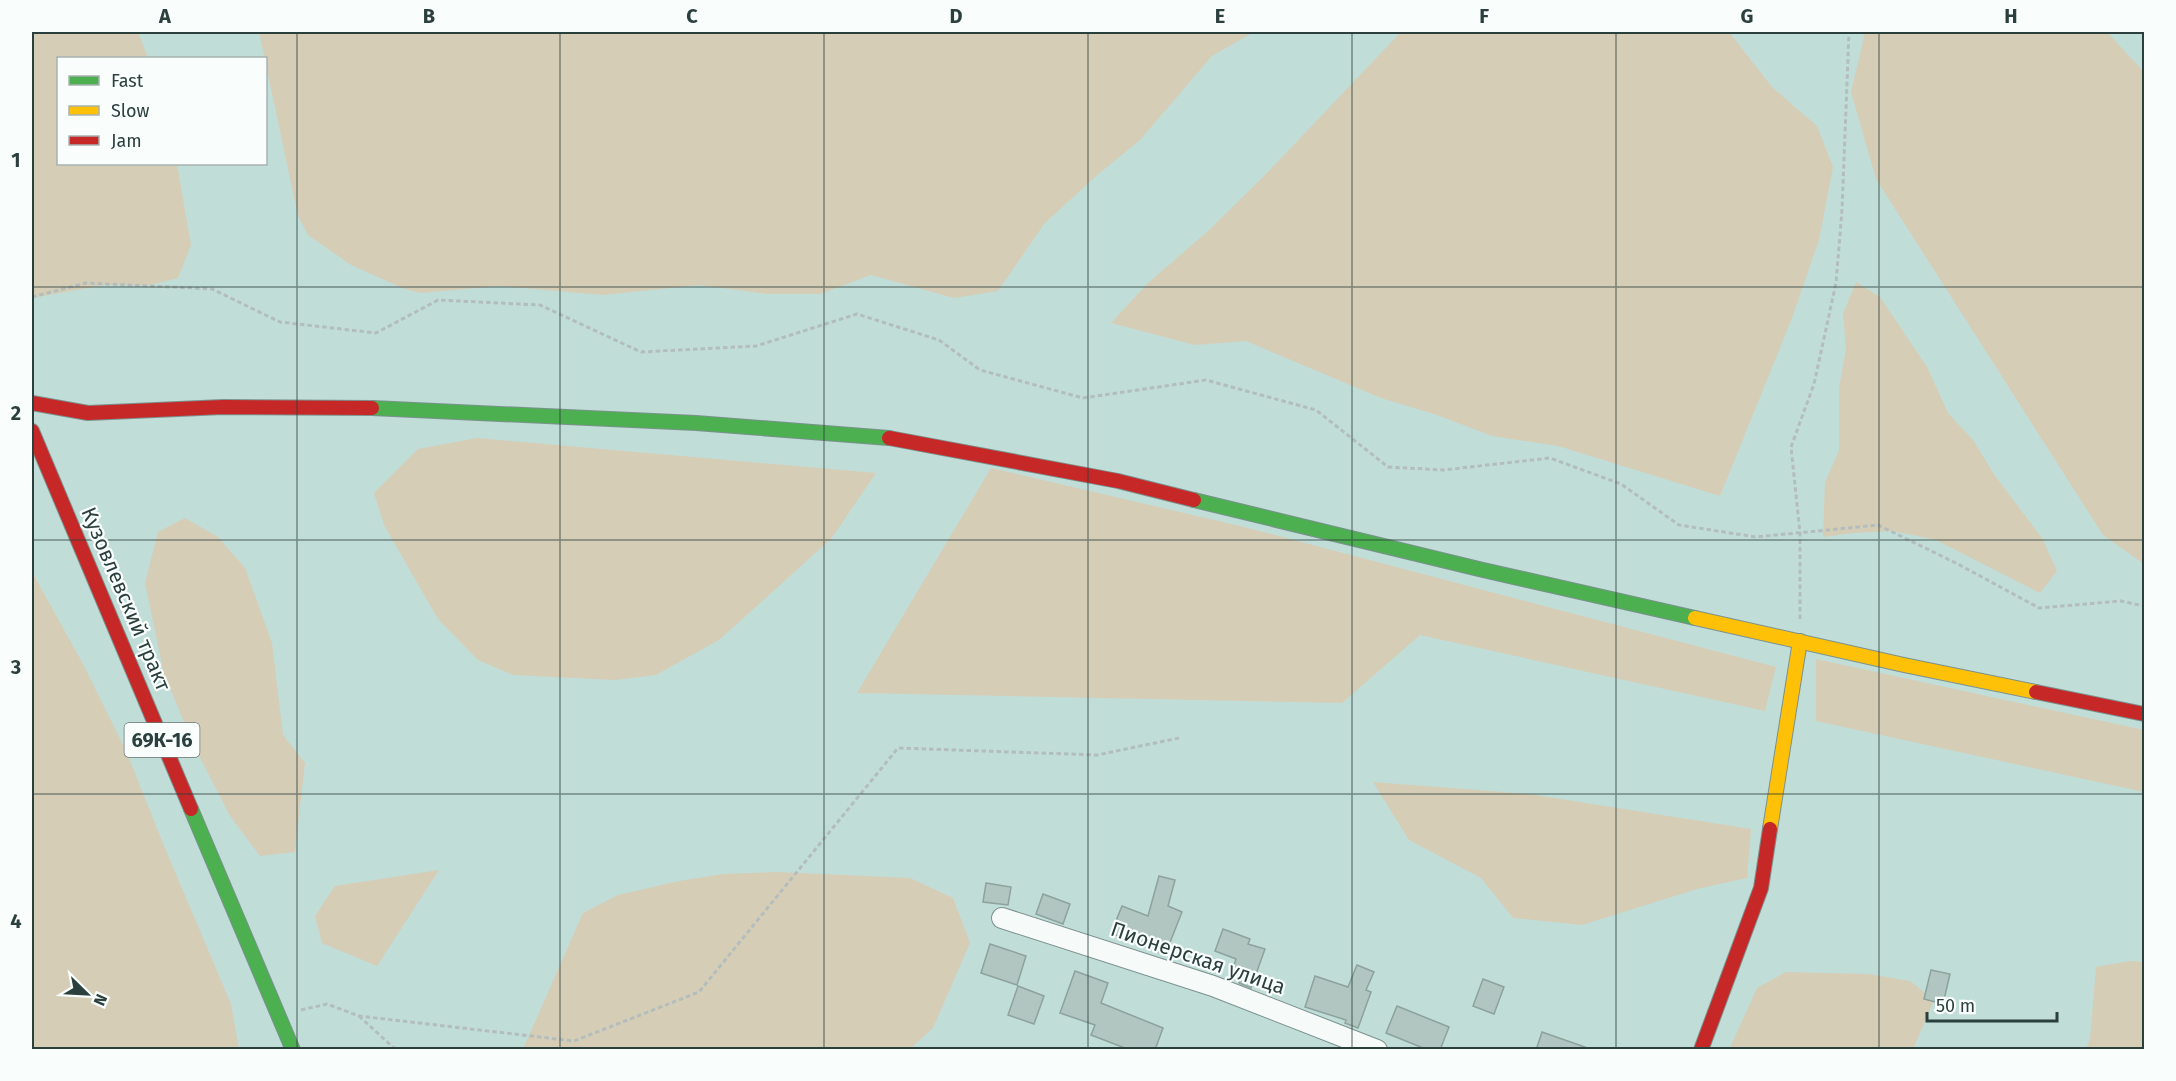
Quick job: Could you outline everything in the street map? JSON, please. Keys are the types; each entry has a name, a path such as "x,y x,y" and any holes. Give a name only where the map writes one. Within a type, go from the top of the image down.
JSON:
{"street":[{"path":"32,403 88,412 223,406 377,408 696,423 893,438 1118,482 1483,570 1800,641 2145,714"},
{"name":"Кузовлевский тракт","path":"32,431 293,1050"},
{"path":"1701,1050 1761,888 1800,641"},
{"name":"Пионерская улица","path":"1002,918 1213,986 1377,1050"}],"path":[{"path":"1800,641 1800,533 1791,447 1814,384 1836,283 1842,210 1849,32"},
{"path":"32,297 86,283 212,289 280,322 376,333 438,300 540,305 641,352 756,346 857,314 939,339 980,370 1083,398 1206,380 1316,410 1388,467 1443,470 1550,458 1621,484 1679,525 1756,537 1878,525 1958,564 2039,608 2121,601 2145,606"},
{"path":"278,1015 327,1004 359,1016 574,1041 699,992 898,747 1097,755 1179,738"},
{"path":"359,1016 396,1050"}],"shaded area":[{"path":"32,32 138,32 148,57 57,57 57,165 177,165 191,245 178,278 150,285 104,285 32,298"},
{"path":"259,32 1254,32 1212,56 1140,140 1096,176 1044,224 998,291 954,298 871,275 820,294 768,294 699,285 603,295 499,286 420,293 402,288 351,265 308,235 298,216 267,70 267,57 264,57"},
{"path":"1401,32 1729,32 1772,87 1817,126 1833,167 1819,240 1792,318 1720,496 1558,446 1492,436 1437,415 1381,398 1246,341 1195,345 1111,323 1148,283 1208,231 1264,176"},
{"path":"1863,32 2107,32 2144,72 2144,564 2103,535 1876,179 1851,92 1864,37"},
{"path":"1856,282 1880,297 1927,367 1948,413 1973,440 1995,476 2042,538 2057,571 2040,593 1936,540 1893,531 1823,537 1825,482 1839,451 1839,388 1846,349 1843,314"},
{"path":"477,438 876,473 831,539 719,640 656,675 615,680 513,675 478,660 438,619 384,525 374,493 418,449"},
{"path":"991,468 1244,527 1776,667 1765,711 1420,635 1342,703 857,693"},
{"path":"185,518 218,537 245,568 272,643 283,735 305,763 295,852 260,856 230,816 195,748 164,674 145,583 158,532"},
{"path":"32,572 83,664 126,751 231,1004 239,1049 32,1049"},
{"path":"1816,659 2144,730 2144,792 1816,721"},
{"path":"1373,782 1529,794 1751,829 1747,878 1697,889 1582,925 1513,918 1481,878 1409,840"},
{"path":"439,870 377,966 322,943 315,916 335,886"},
{"path":"777,872 910,878 953,898 970,943 933,1028 910,1049 523,1049 583,913 618,895 679,881 723,874"},
{"path":"2131,961 2144,962 2144,1049 2086,1049 2090,1039 2096,967"},
{"path":"1786,972 1868,974 1910,981 1934,1000 1914,1047 1917,1049 1729,1050 1757,988"}],"building":[{"path":"1159,876 1175,880 1168,906 1182,912 1165,955 1111,933 1122,906 1148,916"},
{"path":"986,883 1011,887 1008,905 983,902"},
{"path":"1043,894 1070,904 1063,924 1036,914"},
{"path":"1223,929 1250,939 1248,944 1265,949 1251,988 1239,983 1241,978 1231,975 1236,959 1215,951"},
{"path":"990,944 1026,956 1017,985 981,973"},
{"path":"1357,965 1374,972 1366,990 1371,992 1358,1028 1345,1023 1346,1020 1305,1007 1315,976 1348,987"},
{"path":"1931,970 1950,974 1943,1004 1924,999"},
{"path":"1075,971 1108,983 1101,1003 1163,1028 1155,1050 1130,1050 1091,1035 1095,1025 1060,1013"},
{"path":"1483,979 1504,987 1494,1014 1473,1006"},
{"path":"1018,986 1044,996 1034,1024 1008,1015"},
{"path":"1397,1006 1449,1027 1440,1050 1428,1050 1386,1033"},
{"path":"1542,1032 1585,1047 1585,1050 1536,1050"}],"traffic: fast":[{"path":"372,408 696,423 889,438"},
{"path":"1194,500 1483,570 1695,618"},
{"path":"191,809 293,1050"}],"traffic: slow":[{"path":"1695,618 2036,692"},
{"path":"1770,829 1800,641"}],"traffic: jam":[{"path":"32,403 88,413 223,407 372,408"},
{"path":"32,431 191,809"},
{"path":"889,438 1118,481 1194,500"},
{"path":"2036,692 2144,714"},
{"path":"1701,1050 1761,888 1770,829"}]}
